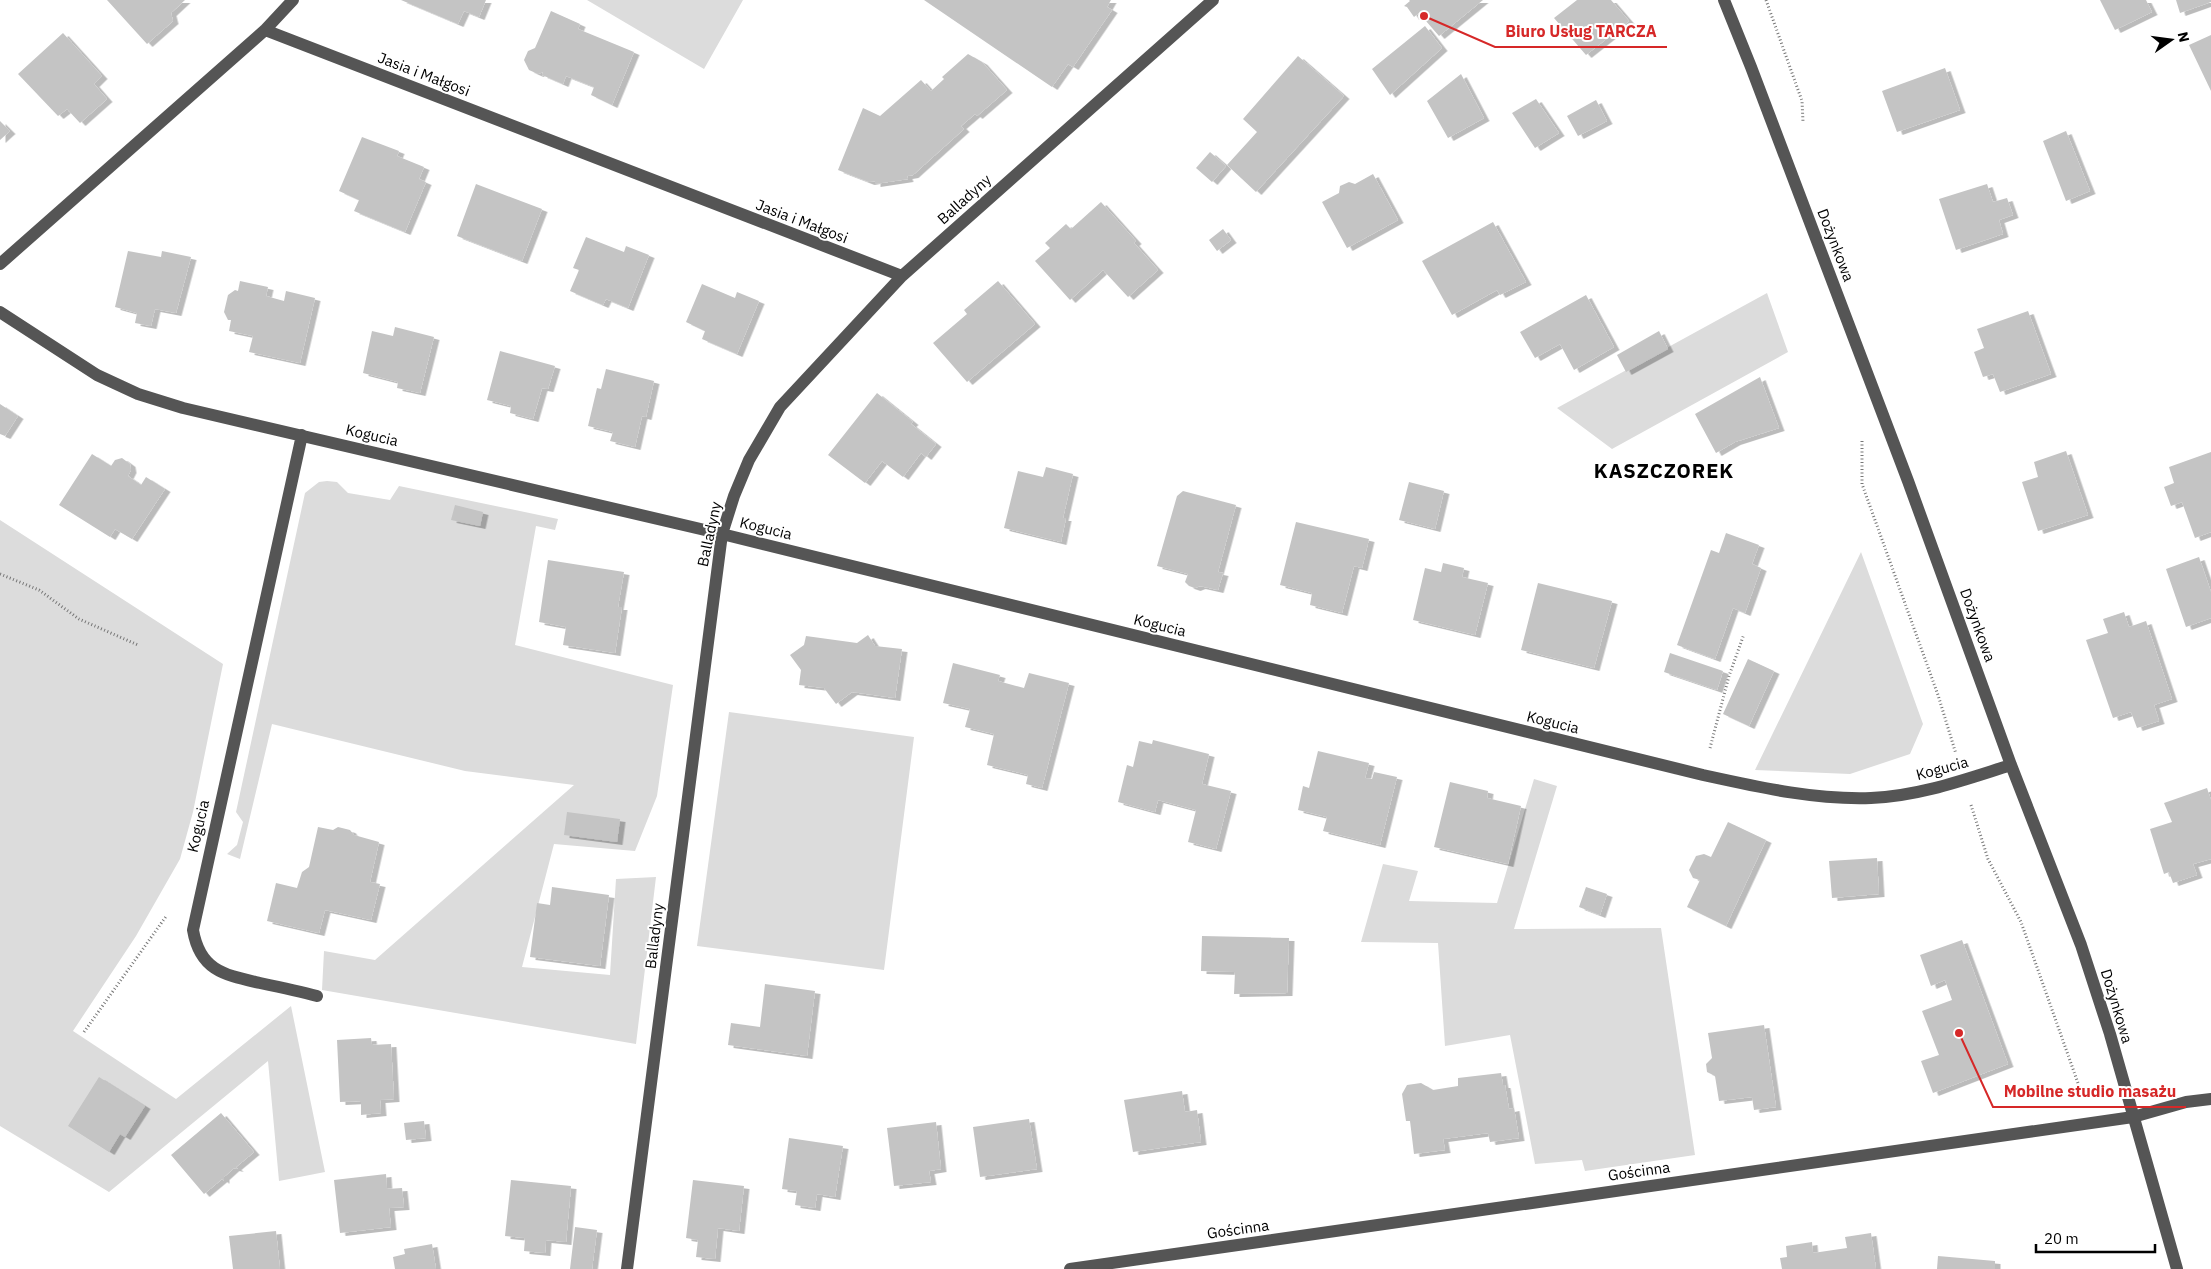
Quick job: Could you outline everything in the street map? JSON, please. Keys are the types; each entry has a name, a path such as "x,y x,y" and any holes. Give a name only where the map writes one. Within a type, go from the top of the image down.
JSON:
{"street":[{"path":"0,264 265,30 292,0"},
{"name":"Balladyny","path":"627,1269 722,534 734,496 749,460 780,407 902,276 1214,0"},
{"name":"Dożynkowa","path":"1724,0 1908,481 2012,765 2081,945 2110,1034 2177,1269"},
{"name":"Jasia i Małgosi","path":"265,30 902,276"},
{"name":"Kogucia","path":"0,312 98,375 138,394 183,408 722,534 1702,775 1796,794 1872,798 1905,794 1947,785 2012,765"},
{"name":"Kogucia","path":"302,435 193,930 203,958 220,972 318,996"},
{"name":"Gościnna","path":"1070,1269 2133,1117 2186,1102 2211,1099"}],"path":[{"path":"1862,434 1862,484 1938,695 1957,760"},
{"path":"0,574 39,590 79,619 138,645"},
{"path":"1702,775 1729,676 1744,634"},
{"path":"1971,803 1988,860 2021,922 2079,1086 2080,1092 2075,1101"},
{"path":"84,1032 168,915"}],"shaded area":[{"path":"587,0 743,0 704,69"},
{"path":"1767,293 1788,352 1612,449 1557,408"},
{"path":"319,482 337,482 348,493 390,500 399,486 558,519 555,530 536,526 515,645 673,685 657,796 635,851 554,844 522,967 610,975 616,879 656,877 636,1044 322,990 324,951 375,960 574,785 465,771 272,724 240,859 227,854 237,845 243,822 236,812 305,493"},
{"path":"0,520 223,664 193,812 180,859 136,936 73,1031 176,1099 291,1006 325,1172 279,1181 268,1061 109,1192 0,1126"},
{"path":"1861,552 1923,724 1910,754 1850,774 1755,770"},
{"path":"729,712 914,737 884,970 697,946"},
{"path":"1534,779 1557,786 1514,929 1661,928 1695,1155 1585,1171 1582,1160 1535,1164 1510,1035 1445,1046 1438,943 1361,942 1383,864 1418,871 1409,901 1497,903"}],"building":[{"path":"107,0 185,0 171,13 173,21 147,44"},
{"path":"401,0 486,0 479,17 464,11 458,24"},
{"path":"924,0 1111,0 1107,7 1112,10 1073,67 1068,64 1052,87"},
{"path":"1409,0 1483,0 1439,36 1419,13 1414,17 1407,7 1404,6"},
{"path":"1577,0 1611,0 1629,21 1586,55 1554,18"},
{"path":"2100,0 2146,0 2152,12 2115,30"},
{"path":"2176,0 2211,0 2211,2 2180,13"},
{"path":"551,11 580,24 578,29 634,52 612,105 591,95 594,87 566,76 563,84 542,75 543,72 538,74 529,70 524,60 528,51 535,48"},
{"path":"1425,26 1442,48 1390,95 1372,69"},
{"path":"63,33 102,76 94,84 107,99 80,123 67,109 58,116 18,74"},
{"path":"2211,35 2211,91 2189,45"},
{"path":"968,54 982,62 1007,90 977,116 975,114 961,126 964,129 913,175 907,176 908,179 875,184 875,181 869,182 838,170 863,108 880,116 921,80 931,91 944,79 942,77"},
{"path":"1298,56 1344,96 1256,192 1227,165 1257,132 1243,119"},
{"path":"1945,68 1960,110 1897,132 1882,91"},
{"path":"1461,74 1484,118 1448,138 1427,101"},
{"path":"1536,99 1559,133 1535,148 1512,113"},
{"path":"1596,100 1607,121 1578,136 1567,116"},
{"path":"0,121 10,131 0,140"},
{"path":"2066,131 2090,191 2066,201 2043,141"},
{"path":"362,137 399,151 397,156 424,167 419,179 426,182 405,232 354,211 359,200 339,191"},
{"path":"1210,152 1226,166 1212,182 1196,168"},
{"path":"1373,174 1398,220 1347,248 1322,202 1339,193 1340,186 1349,182 1355,184"},
{"path":"476,184 542,209 522,261 457,236"},
{"path":"1987,184 1993,202 2007,198 2013,215 1999,220 2003,234 1956,250 1939,199"},
{"path":"1101,202 1136,241 1134,243 1158,270 1128,297 1103,270 1070,300 1035,261 1050,248 1045,243 1066,224 1071,229"},
{"path":"1493,222 1526,282 1500,295 1497,290 1452,315 1422,261"},
{"path":"1223,229 1231,240 1217,251 1209,240"},
{"path":"586,237 624,252 626,246 649,255 628,308 606,299 603,305 570,291 579,270 573,268"},
{"path":"128,251 161,257 162,251 191,257 176,313 155,309 151,326 135,323 137,313 115,307"},
{"path":"240,281 268,287 266,296 284,301 286,291 315,298 300,363 249,352 253,336 229,331 231,320 228,320 224,312 228,295 235,290 238,291"},
{"path":"998,281 1035,324 967,382 933,343 967,314 964,310"},
{"path":"702,284 735,298 737,292 759,301 737,354 702,339 705,331 686,322"},
{"path":"1586,295 1614,347 1574,370 1560,344 1535,358 1520,332"},
{"path":"2028,311 2051,374 2000,392 1993,374 1983,377 1974,352 1984,348 1977,329"},
{"path":"395,327 434,337 420,393 397,388 398,382 363,373 372,331 393,336"},
{"path":"1659,331 1668,349 1626,372 1617,355"},
{"path":"500,351 555,366 548,389 542,388 533,419 510,413 511,406 487,400"},
{"path":"606,369 654,381 646,417 642,416 635,447 610,441 613,432 588,426 597,388 601,389"},
{"path":"1760,377 1779,428 1735,442 1716,453 1695,414"},
{"path":"877,393 913,422 911,424 936,444 926,457 921,453 903,477 882,461 865,483 828,455"},
{"path":"0,404 18,416 5,436 0,434"},
{"path":"2066,451 2088,515 2038,531 2022,482 2038,477 2034,462"},
{"path":"2211,452 2211,532 2195,538 2182,502 2171,506 2164,487 2174,483 2169,467"},
{"path":"92,454 111,466 115,460 122,458 130,464 131,470 128,476 141,485 146,477 165,489 132,539 115,529 110,537 59,505"},
{"path":"1046,467 1073,474 1063,518 1066,518 1061,542 1004,528 1018,471 1043,477"},
{"path":"1409,482 1444,491 1435,529 1399,520"},
{"path":"1183,491 1236,505 1218,572 1223,573 1218,590 1200,586 1195,588 1189,586 1185,582 1188,574 1157,566 1177,496"},
{"path":"455,505 483,512 480,526 451,520"},
{"path":"1296,522 1369,539 1362,568 1354,566 1342,613 1310,605 1312,593 1280,585"},
{"path":"1726,533 1759,545 1752,564 1761,568 1745,613 1733,608 1715,659 1677,645 1711,550 1719,553"},
{"path":"2199,557 2211,592 2211,618 2186,627 2166,569"},
{"path":"548,560 624,572 618,607 622,607 615,653 563,645 566,627 539,622"},
{"path":"1443,563 1464,568 1462,577 1488,583 1475,635 1413,620 1425,568 1441,572"},
{"path":"1538,583 1612,601 1594,668 1521,650"},
{"path":"2124,612 2129,627 2146,621 2172,699 2154,705 2159,721 2137,728 2131,712 2113,718 2086,640 2108,633 2103,619"},
{"path":"868,635 875,646 902,649 895,698 852,692 836,704 824,688 799,685 801,670 790,655 804,645 806,636 857,643"},
{"path":"1670,653 1723,671 1717,690 1664,672"},
{"path":"1748,659 1774,671 1749,726 1723,714"},
{"path":"953,663 1000,675 998,681 1024,688 1029,673 1069,683 1042,788 1026,784 1028,775 987,765 994,734 965,727 970,709 943,703"},
{"path":"1153,740 1209,754 1202,784 1231,791 1216,849 1188,842 1196,810 1158,800 1155,812 1118,802 1127,765 1133,767 1139,741 1152,744"},
{"path":"1318,751 1369,763 1365,778 1372,779 1374,772 1397,777 1380,845 1323,831 1327,817 1298,810 1303,786 1309,788"},
{"path":"1450,782 1488,791 1487,798 1521,806 1508,864 1434,847"},
{"path":"2207,788 2211,800 2211,859 2193,864 2197,875 2173,883 2169,872 2164,874 2150,829 2172,822 2164,803"},
{"path":"567,812 620,819 617,842 564,835"},
{"path":"1728,822 1766,840 1726,926 1687,907 1700,880 1693,878 1689,870 1696,856 1704,854 1711,857"},
{"path":"318,827 333,830 338,827 350,830 354,835 379,842 370,882 380,884 371,920 325,910 319,933 267,921 276,883 297,888 302,872 309,867"},
{"path":"1877,858 1879,894 1832,898 1829,861"},
{"path":"552,887 609,895 600,966 530,957 537,903 550,905"},
{"path":"1586,887 1607,894 1600,915 1579,907"},
{"path":"1202,936 1289,938 1287,993 1234,994 1235,972 1201,971"},
{"path":"1962,940 2008,1064 1933,1093 1921,1061 1939,1055 1922,1011 1952,1000 1945,980 1931,986 1920,955"},
{"path":"765,984 815,991 807,1056 728,1045 731,1023 760,1027"},
{"path":"1764,1025 1776,1107 1754,1110 1752,1097 1719,1101 1715,1076 1707,1072 1706,1064 1712,1058 1708,1033"},
{"path":"371,1038 372,1045 391,1044 394,1099 380,1100 381,1113 361,1115 361,1101 340,1102 337,1040"},
{"path":"1501,1073 1509,1109 1514,1108 1519,1138 1490,1142 1488,1133 1443,1139 1445,1150 1414,1154 1410,1121 1406,1121 1402,1094 1407,1085 1421,1083 1433,1090 1458,1086 1458,1078"},
{"path":"99,1077 145,1106 125,1137 120,1134 109,1152 68,1126"},
{"path":"1182,1091 1185,1112 1197,1110 1201,1142 1133,1152 1124,1100"},
{"path":"221,1113 254,1152 236,1167 238,1169 234,1168 224,1177 224,1181 222,1179 204,1194 171,1155"},
{"path":"1029,1119 1037,1169 980,1177 973,1127"},
{"path":"424,1121 426,1138 406,1140 404,1123"},
{"path":"936,1122 941,1169 929,1171 931,1182 894,1186 887,1128"},
{"path":"789,1138 843,1146 835,1197 817,1194 815,1208 795,1205 797,1191 782,1189"},
{"path":"386,1174 387,1189 402,1188 404,1207 389,1208 391,1227 340,1233 334,1180"},
{"path":"511,1180 571,1186 566,1242 546,1240 545,1253 524,1251 525,1238 505,1236"},
{"path":"693,1180 744,1186 739,1231 718,1228 715,1259 696,1257 698,1240 686,1238"},
{"path":"575,1227 597,1230 592,1269 570,1269"},
{"path":"276,1231 280,1269 233,1269 229,1236"},
{"path":"1871,1233 1876,1269 1782,1269 1780,1258 1787,1257 1786,1246 1812,1242 1813,1253 1847,1248 1845,1237"},
{"path":"432,1244 436,1269 395,1269 393,1257 405,1254 404,1249"},
{"path":"1938,1256 1995,1261 1995,1269 1937,1269"}],"place":[{"name":"Biuro Usług TARCZA","path":"1424,16"},
{"name":"Mobilne studio masażu","path":"1959,1033"}],"district":[{"name":"KASZCZOREK","path":"1664,470"}]}
